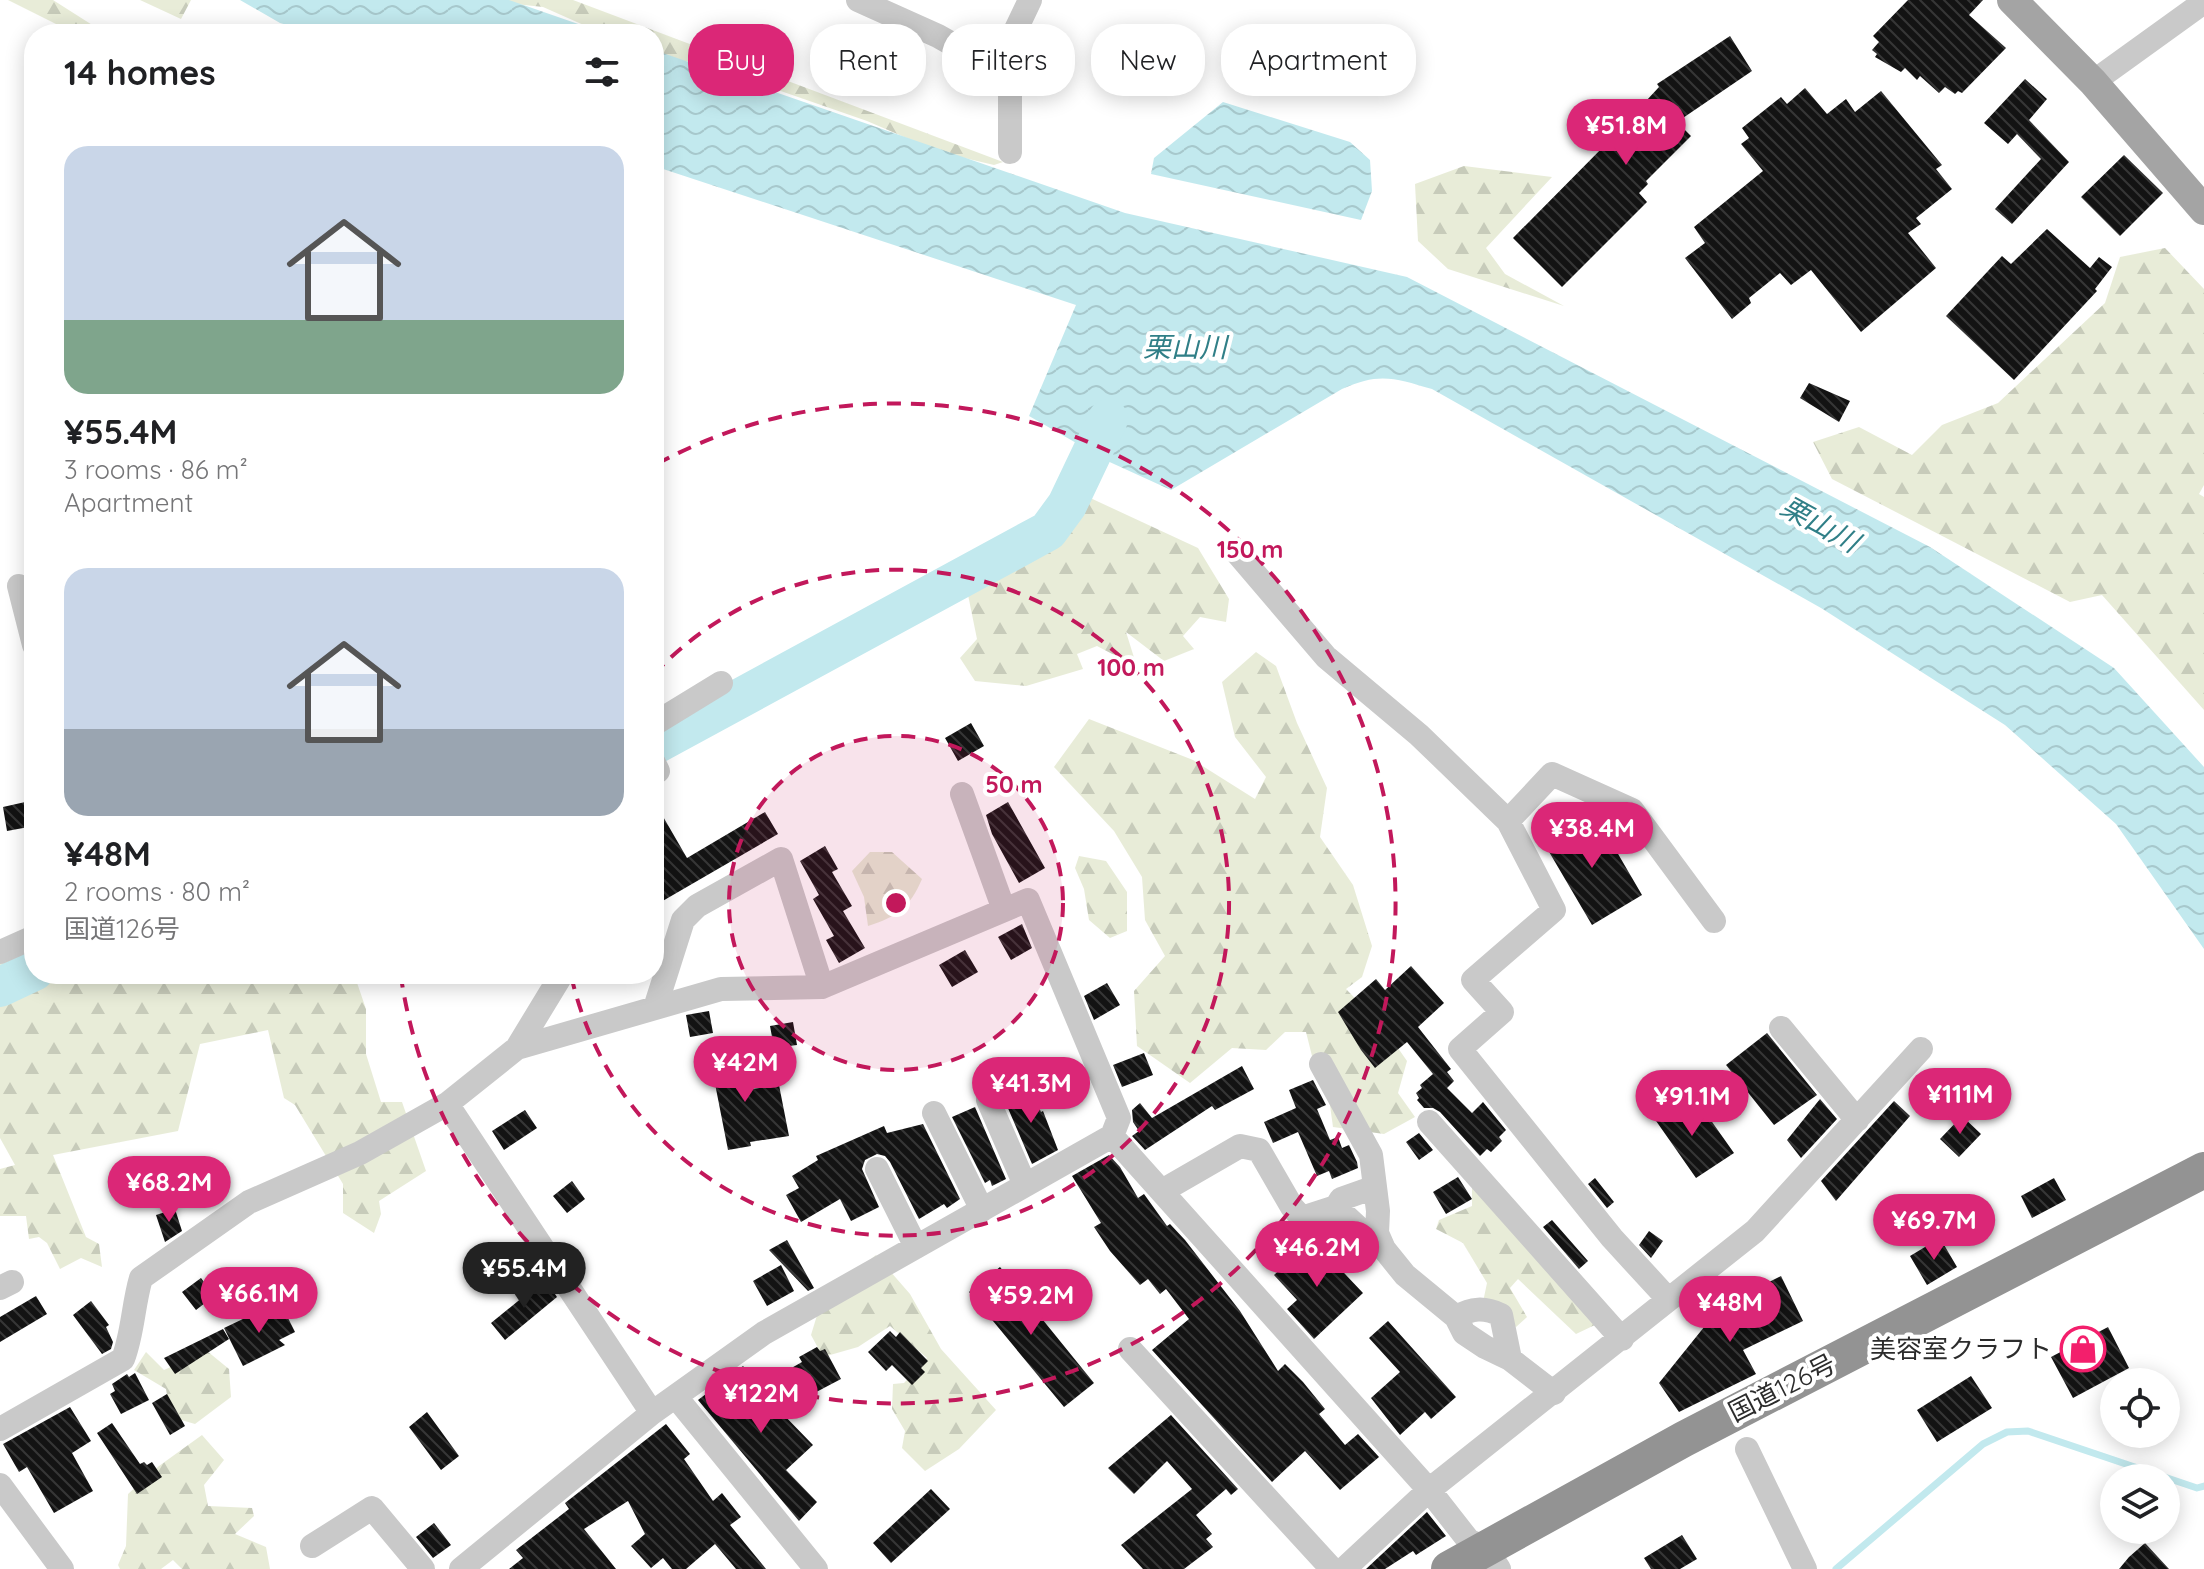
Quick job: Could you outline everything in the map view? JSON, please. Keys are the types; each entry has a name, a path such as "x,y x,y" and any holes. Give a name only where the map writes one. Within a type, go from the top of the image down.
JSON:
{"highway":[{"name":"国道126号","path":"1449,1569 1492,1558 1684,1439 2204,1170"}],"main road":[{"path":"2012,0 2093,82 2204,210"}],"street":[{"path":"858,0 942,38"},
{"path":"1019,24 1030,0"},
{"path":"2093,82 2204,2"},
{"path":"1010,96 1010,152"},
{"path":"1238,554 1326,657 1419,735 1508,821 1554,910 1473,980 1502,1012 1460,1049 1612,1238 1668,1299"},
{"path":"19,586 24,606"},
{"path":"664,718 721,683"},
{"path":"1508,821 1552,774 1632,810 1714,921"},
{"path":"962,794 1004,910"},
{"path":"664,980 683,920 697,906 781,859 822,987"},
{"path":"478,1564 652,1413 764,1333 1112,1136 1119,1118 1028,900 822,987 721,989 517,1048"},
{"path":"0,952 24,941"},
{"path":"0,1429 123,1359 141,1278 249,1202 360,1153 447,1104 517,1048 556,984"},
{"path":"655,1008 663,984"},
{"path":"1781,1028 1857,1120"},
{"path":"1344,1569 1429,1490 1755,1231 1921,1049"},
{"path":"1321,1064 1371,1155 1378,1211 1377,1233 1384,1249 1405,1275 1456,1317 1464,1333 1510,1359 1554,1393"},
{"path":"988,1100 1025,1185"},
{"path":"447,1104 652,1413"},
{"path":"934,1113 982,1210"},
{"path":"1429,1122 1622,1339"},
{"path":"1112,1136 1429,1490 1469,1541 1492,1558"},
{"path":"1162,1191 1240,1146 1259,1150 1292,1207 1302,1218 1336,1207 1341,1199 1375,1187"},
{"path":"877,1169 916,1247"},
{"path":"1336,1207 1363,1232 1377,1233"},
{"path":"1456,1317 1468,1310 1487,1309 1501,1315 1510,1359"},
{"path":"1130,1349 1332,1569"},
{"path":"676,1397 816,1569"},
{"path":"1747,1449 1805,1569"},
{"path":"0,1485 62,1569"},
{"path":"312,1546 372,1508 423,1569"}],"green space":[{"path":"8,0 53,0 91,24 56,24"},
{"path":"140,0 191,0 181,19"},
{"path":"479,0 573,0 637,24 581,24 543,7"},
{"path":"664,34 688,43 688,62 664,57"},
{"path":"794,83 810,89 810,96 828,96 1003,162 994,165 939,152 867,121 794,96"},
{"path":"1464,166 1552,177 1486,248 1505,274 1564,306 1448,269 1418,241 1415,184"},
{"path":"2165,248 2204,289 2204,485 2199,494 2204,497 2204,710 2102,595 2070,602 1832,479 1813,442 1859,427 1912,455 1942,425 1998,403 2105,303 2120,257"},
{"path":"1086,496 1198,548 1229,599 1226,622 1200,617 1183,636 1194,649 1164,661 1126,632 1137,667 1097,646 1077,654 1083,669 1026,686 975,681 960,658 977,639 967,590 1045,542"},
{"path":"1256,652 1276,666 1297,723 1327,788 1320,837 1353,885 1372,946 1362,977 1346,989 1384,1028 1407,1061 1398,1093 1415,1117 1384,1134 1333,1127 1327,1084 1314,1064 1306,1032 1285,1032 1266,1050 1232,1048 1190,1083 1137,1046 1134,991 1165,956 1145,920 1142,877 1114,831 1054,767 1089,719 1193,760 1255,799 1266,777 1235,737 1222,682"},
{"path":"870,852 892,852 922,879 913,897 901,910 868,926 864,897 852,871"},
{"path":"1079,856 1106,861 1127,892 1127,931 1110,938 1089,920 1084,889 1075,868"},
{"path":"24,944 24,984 357,984 366,1009 366,1054 381,1102 402,1102 426,1171 379,1201 381,1214 374,1233 343,1213 343,1184 295,1105 284,1098 268,1030 200,1044 178,1131 53,1155 86,1237 99,1244 102,1267 81,1258 60,1269 47,1243 39,1237 29,1239 26,1216 0,1216 0,1169 15,1165 0,1138 0,951"},
{"path":"1472,1186 1597,1324 1576,1334 1518,1279 1510,1288 1527,1317 1516,1327 1483,1302 1487,1283 1463,1243 1436,1229 1439,1220 1472,1206"},
{"path":"876,1255 910,1294 941,1349 996,1410 959,1449 925,1471 902,1448 905,1431 892,1409 893,1384 904,1383 927,1358 890,1326 858,1347 823,1357 811,1335 818,1312 854,1272"},
{"path":"207,1351 229,1369 231,1397 195,1424 171,1417 166,1389 134,1370 146,1352 164,1370"},
{"path":"202,1435 224,1460 204,1485 208,1506 252,1508 254,1516 235,1534 266,1547 270,1569 182,1569 173,1560 161,1569 120,1569 118,1565 126,1546 128,1494 159,1466"}],"water":[{"path":"240,0 509,0 578,24 284,24"},
{"name":"栗山川","path":"664,53 688,62 688,96 787,96 1125,213 1407,277 1930,547 2114,668 2204,767 2204,949 2116,824 2005,725 1821,608 1432,389 1387,378 1366,380 1342,389 1171,490 1103,459 1093,472 1075,462 1078,444 1029,416 1076,305 664,169"},
{"path":"1223,102 1350,142 1370,160 1372,191 1361,220 1151,174 1154,158"}],"building":[{"path":"1908,0 1983,0 1969,15 2006,48 1962,93 1958,91 1955,94 1945,87 1939,93 1920,76 1917,80 1905,68 1901,72 1875,57 1877,54 1872,50 1879,42 1873,36"},
{"path":"1730,36 1752,71 1677,122 1691,136 1646,181 1648,184 1639,193 1647,202 1562,287 1513,238 1609,141 1659,87 1657,84"},
{"path":"2025,79 2047,99 2029,120 2069,162 2012,224 1995,209 2041,159 2017,134 2008,144 1984,123"},
{"path":"1805,88 1827,114 1846,99 1855,112 1881,91 1942,165 1936,169 1952,189 1916,218 1921,224 1908,233 1936,268 1861,332 1811,270 1791,285 1780,273 1749,298 1751,303 1732,319 1685,258 1705,243 1694,227 1763,171 1741,144 1749,138 1742,128 1781,97 1787,104"},
{"path":"2124,155 2163,193 2120,236 2081,197"},
{"path":"2047,229 2090,268 2099,257 2112,267 2095,289 2097,291 2014,380 1946,316 2002,256 2011,264"},
{"path":"1809,383 1850,401 1839,422 1800,398"},
{"path":"971,723 984,746 958,761 945,738"},
{"path":"24,802 24,828 7,831 3,807"},
{"path":"1008,802 1045,868 1019,883 992,834 986,815"},
{"path":"765,812 778,834 664,900 664,818 687,858"},
{"path":"1559,821 1570,840 1600,823 1642,895 1592,925 1538,833"},
{"path":"825,846 838,869 832,872 852,906 843,911 865,948 839,963 826,940 834,936 813,899 819,895 800,861"},
{"path":"1022,924 1032,948 1011,960 998,937"},
{"path":"965,950 978,972 952,987 939,965"},
{"path":"1411,966 1444,1003 1418,1027 1451,1069 1447,1072 1454,1081 1447,1088 1472,1113 1483,1102 1506,1130 1499,1137 1502,1141 1491,1152 1487,1149 1480,1156 1440,1112 1424,1108 1417,1100 1416,1093 1422,1088 1420,1085 1433,1074 1407,1042 1375,1068 1338,1012 1376,979 1385,990"},
{"path":"1107,983 1120,1005 1094,1020 1084,996"},
{"path":"709,1011 713,1033 690,1037 686,1015"},
{"path":"793,1022 797,1045 774,1048 770,1026"},
{"path":"1767,1033 1817,1095 1774,1125 1726,1065"},
{"path":"731,1044 741,1091 779,1085 789,1136 750,1142 751,1146 728,1150 708,1048"},
{"path":"1144,1053 1153,1075 1122,1087 1113,1065"},
{"path":"1242,1066 1254,1089 1215,1110 1212,1106 1145,1150 1132,1136 1139,1131 1133,1122 1132,1110 1140,1103 1152,1118"},
{"path":"1313,1080 1326,1105 1317,1109 1330,1140 1338,1137 1342,1148 1349,1145 1357,1162 1358,1168 1332,1179 1329,1171 1317,1176 1298,1132 1273,1143 1264,1122 1296,1108 1289,1090"},
{"path":"1029,1087 1043,1111 1058,1150 1032,1164 1004,1099"},
{"path":"1665,1096 1686,1125 1705,1112 1734,1153 1696,1178 1647,1108"},
{"path":"1820,1099 1837,1119 1801,1158 1787,1140"},
{"path":"1894,1101 1910,1116 1836,1201 1821,1181"},
{"path":"975,1107 1006,1179 992,1186 990,1180 985,1183 952,1117"},
{"path":"525,1110 537,1128 504,1150 492,1131"},
{"path":"1962,1116 1981,1134 1959,1157 1940,1139"},
{"path":"923,1124 960,1199 947,1208 944,1204 919,1219 890,1162 885,1156 877,1154 865,1160 862,1169 879,1207 851,1221 840,1199 801,1222 786,1195 799,1188 792,1176 818,1160 816,1156 884,1126 887,1133"},
{"path":"1419,1133 1433,1150 1419,1160 1406,1142"},
{"path":"1109,1155 1120,1167 1138,1198 1144,1194 1167,1226 1170,1224 1185,1240 1240,1311 1278,1371 1285,1364 1303,1382 1325,1409 1319,1414 1345,1445 1358,1434 1379,1457 1340,1490 1305,1451 1272,1482 1152,1350 1189,1319 1166,1289 1160,1294 1148,1279 1140,1285 1094,1227 1101,1223 1072,1176"},
{"path":"1458,1177 1472,1199 1446,1214 1433,1192"},
{"path":"1595,1178 1614,1202 1607,1208 1588,1184"},
{"path":"2054,1178 2066,1200 2032,1218 2021,1196"},
{"path":"572,1181 585,1199 567,1213 553,1196"},
{"path":"175,1209 182,1231 165,1242 156,1215"},
{"path":"1552,1220 1588,1261 1579,1269 1543,1227"},
{"path":"1649,1231 1663,1241 1651,1258 1639,1245"},
{"path":"1940,1238 1957,1267 1927,1285 1910,1256"},
{"path":"787,1240 814,1288 808,1291 769,1250"},
{"path":"1313,1240 1363,1293 1314,1339 1287,1309 1297,1300 1274,1275"},
{"path":"781,1265 794,1291 767,1306 753,1281"},
{"path":"1000,1267 1094,1383 1064,1407 969,1292"},
{"path":"1781,1276 1803,1321 1743,1350 1756,1374 1679,1412 1659,1383 1721,1306"},
{"path":"201,1278 214,1296 196,1310 182,1292"},
{"path":"545,1279 557,1297 505,1340 491,1323"},
{"path":"36,1296 47,1314 0,1342 0,1317"},
{"path":"91,1301 109,1325 106,1327 113,1342 111,1349 102,1354 73,1315"},
{"path":"283,1308 295,1332 279,1340 285,1345 243,1366 224,1328 264,1309 268,1317"},
{"path":"1388,1321 1456,1397 1431,1419 1425,1412 1400,1435 1371,1398 1400,1372 1369,1338"},
{"path":"2108,1327 2129,1368 2100,1368 2100,1384 2073,1398 2051,1357"},
{"path":"223,1329 229,1339 175,1374 164,1358"},
{"path":"890,1331 896,1337 900,1332 928,1361 921,1368 925,1372 912,1385 892,1365 886,1371 868,1352"},
{"path":"817,1347 820,1351 825,1349 841,1379 803,1399 788,1370 802,1362 799,1357"},
{"path":"743,1366 813,1445 786,1470 817,1502 799,1521 698,1400"},
{"path":"135,1373 149,1400 121,1414 110,1394 115,1391 112,1384 127,1374 129,1377"},
{"path":"1971,1376 1992,1408 1937,1442 1917,1410"},
{"path":"167,1394 185,1426 170,1435 152,1403"},
{"path":"70,1407 91,1441 72,1453 93,1491 54,1513 27,1467 19,1472 3,1444"},
{"path":"427,1412 459,1456 441,1470 409,1427"},
{"path":"1171,1415 1238,1489 1231,1495 1226,1489 1196,1515 1212,1534 1206,1539 1213,1547 1184,1569 1143,1569 1121,1545 1192,1489 1167,1461 1134,1494 1108,1468"},
{"path":"112,1423 140,1464 152,1462 162,1477 137,1494 97,1433"},
{"path":"666,1424 690,1454 684,1459 713,1501 722,1493 741,1517 730,1525 766,1569 736,1569 715,1544 686,1569 672,1569 663,1558 651,1568 631,1546 645,1534 628,1501 584,1529 616,1569 509,1569 523,1558 516,1550 569,1509 565,1503"},
{"path":"931,1489 950,1509 891,1563 873,1543"},
{"path":"1427,1512 1446,1536 1416,1555 1413,1551 1385,1569 1366,1569"},
{"path":"434,1523 451,1545 433,1558 416,1537"},
{"path":"1682,1535 1697,1559 1680,1569 1651,1569 1644,1558"},
{"path":"2146,1544 2169,1569 2119,1569"}],"waterway":[{"path":"664,740 1048,531 1067,505 1108,419"},
{"path":"0,987 24,976"},
{"path":"1836,1569 1983,1444 2007,1432 2028,1431 2197,1488 2204,1486"}],"place":[{"name":"美容室クラフト","path":"2083,1349"}]}
